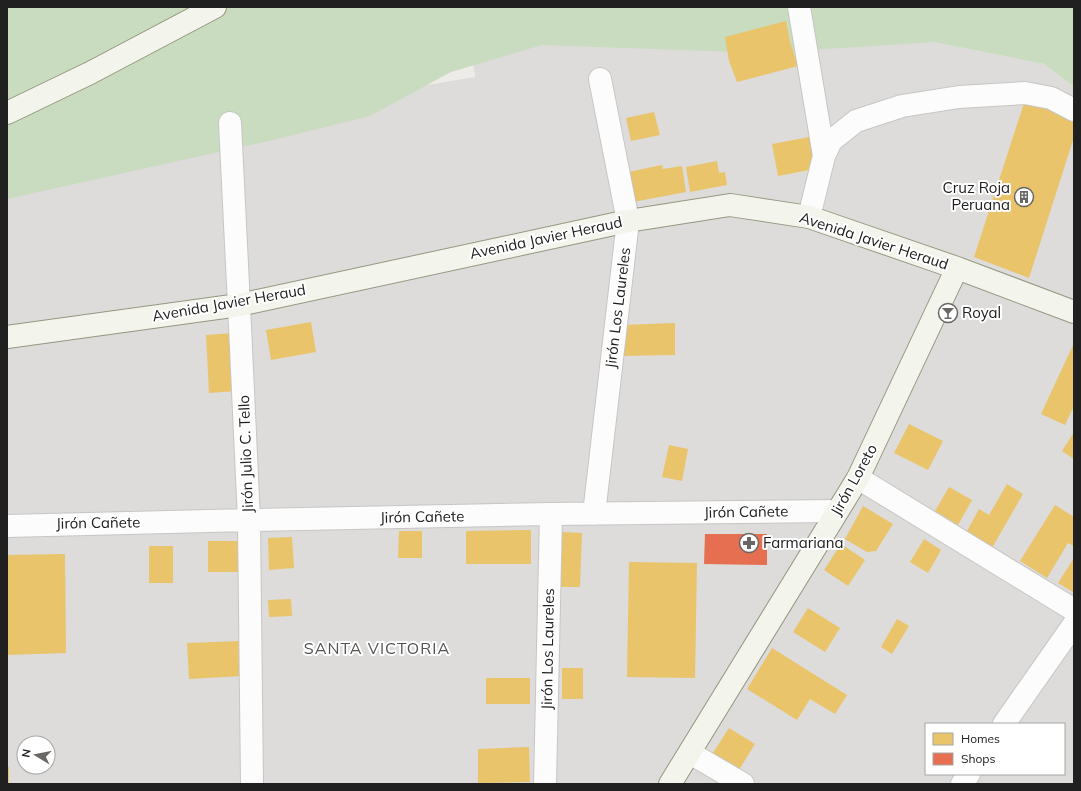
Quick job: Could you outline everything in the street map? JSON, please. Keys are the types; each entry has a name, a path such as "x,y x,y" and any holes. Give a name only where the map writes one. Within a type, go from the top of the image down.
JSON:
{"main road":[{"path":"7,113 90,73 215,7"},
{"name":"Avenida Javier Heraud","path":"7,337 240,304 628,221 730,205 809,217 957,268 1074,312"},
{"name":"Jirón Loreto","path":"670,784 858,478 957,268"}],"street":[{"path":"799,7 824,156"},
{"name":"Jirón Los Laureles","path":"594,514 628,221 600,79"},
{"path":"809,217 824,156 831,141 856,121 902,106 959,97 1025,93 1051,98 1074,110"},
{"name":"Jirón Julio C. Tello","path":"230,123 240,304 249,520 252,784"},
{"path":"858,478 1074,610"},
{"name":"Jirón Cañete","path":"7,526 551,514 837,511"},
{"name":"Jirón Los Laureles","path":"545,784 551,514"},
{"path":"1005,723 1074,624"},
{"path":"690,753 743,784"},
{"path":"962,784 967,775"}],"shaded area":[{"path":"466,7 930,7 935,42 1044,64 1074,87 1074,784 7,784 7,145 154,131 475,77"}],"green space":[{"path":"7,7 1074,7 1074,87 1044,64 934,42 764,53 542,45 451,72 370,116 273,140 7,199"}],"building: Homes":[{"path":"786,21 790,42 798,66 737,82 729,61 725,37"},
{"name":"Cruz Roja Peruana","path":"1025,100 1074,117 1074,137 1029,278 974,257"},
{"path":"654,112 660,135 631,141 626,118"},
{"path":"809,137 815,169 778,176 772,144"},
{"path":"717,161 719,173 725,172 727,185 690,192 686,167"},
{"path":"662,165 663,169 682,166 686,192 633,202 628,172"},
{"path":"311,322 316,352 271,360 266,330"},
{"path":"675,323 675,355 622,356 621,325"},
{"path":"234,333 237,391 209,393 206,335"},
{"path":"1074,343 1074,406 1065,425 1041,414"},
{"path":"909,424 943,441 928,470 894,453"},
{"path":"1074,432 1074,459 1062,451"},
{"path":"669,445 688,449 682,481 662,477"},
{"path":"1007,484 1023,494 992,548 966,533 979,509 989,515"},
{"path":"949,487 972,500 958,525 935,511"},
{"path":"1055,505 1074,517 1074,546 1068,543 1047,578 1020,561"},
{"path":"863,506 893,524 876,551 867,552 845,539"},
{"path":"531,530 531,564 466,564 466,531"},
{"path":"399,531 422,531 422,558 398,558"},
{"path":"561,532 582,533 580,587 560,587"},
{"path":"292,537 294,568 269,570 268,538"},
{"path":"924,539 941,550 928,573 910,562"},
{"path":"208,541 240,541 240,572 208,572"},
{"path":"841,544 865,560 848,586 824,570"},
{"path":"149,546 173,546 173,583 149,583"},
{"path":"65,554 66,653 7,655 7,555"},
{"path":"1074,558 1074,591 1073,592 1058,583"},
{"path":"629,562 697,563 695,678 627,677"},
{"path":"291,599 292,616 269,617 268,600"},
{"path":"808,608 840,628 825,652 793,632"},
{"path":"897,619 909,626 892,654 881,647"},
{"path":"241,641 243,676 189,679 187,643"},
{"path":"772,648 847,695 835,714 810,699 797,720 747,689"},
{"path":"562,668 583,668 583,699 562,699"},
{"path":"486,678 530,678 530,704 486,704"},
{"path":"729,728 755,744 737,773 711,756"},
{"path":"529,747 530,782 478,783 478,749"},
{"path":"7,767 9,767 9,784 7,784"}],"building: Shops":[{"path":"705,534 767,534 767,565 704,564"}],"place":[{"name":"Cruz Roja Peruana","path":"1024,197"},
{"name":"Royal","path":"948,313"},
{"name":"Farmariana","path":"749,543"}],"district":[{"name":"SANTA VICTORIA","path":"377,648"}]}
